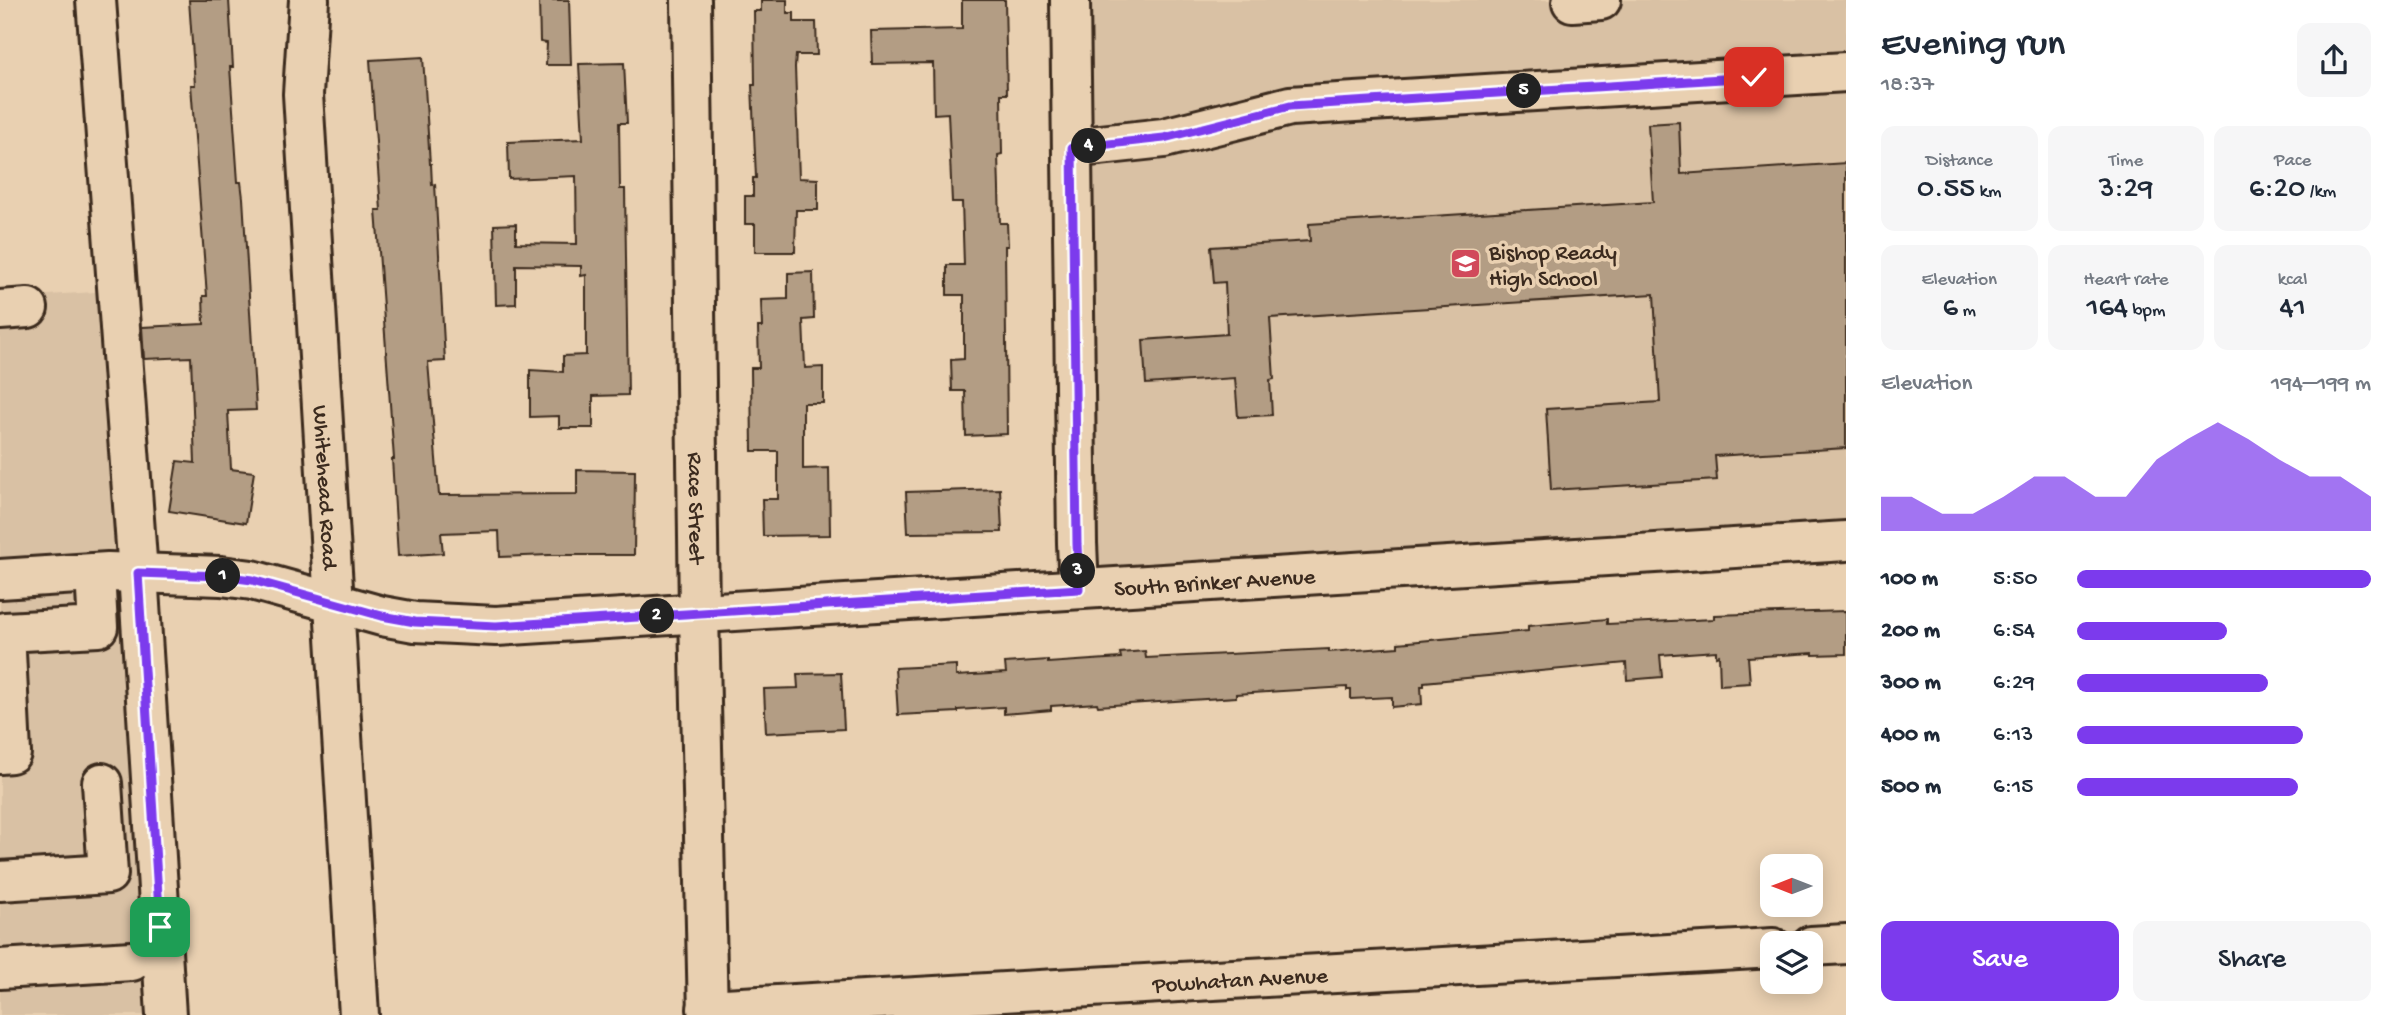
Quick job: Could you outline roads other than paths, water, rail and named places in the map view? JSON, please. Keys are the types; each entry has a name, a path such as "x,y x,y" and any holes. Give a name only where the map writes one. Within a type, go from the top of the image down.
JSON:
{"street":[{"path":"96,0 138,573 166,1015"},
{"name":"Whitehead Road","path":"309,0 303,94 359,1015"},
{"name":"Race Street","path":"691,0 699,613 708,1012"},
{"path":"1070,0 1079,589"},
{"path":"1072,148 1164,138 1290,106 1846,72"},
{"name":"South Brinker Avenue","path":"0,579 95,573 221,576 252,580 415,622 496,626 1846,541"},
{"path":"0,754 11,753 5,632 97,627 95,573"},
{"path":"0,881 108,874 102,783"},
{"path":"1823,945 1846,944"},
{"name":"Powhatan Avenue","path":"708,1012 1760,949"},
{"path":"0,969 132,961"}],"place":[{"name":"Bishop Ready High School","path":"1466,264"}]}
